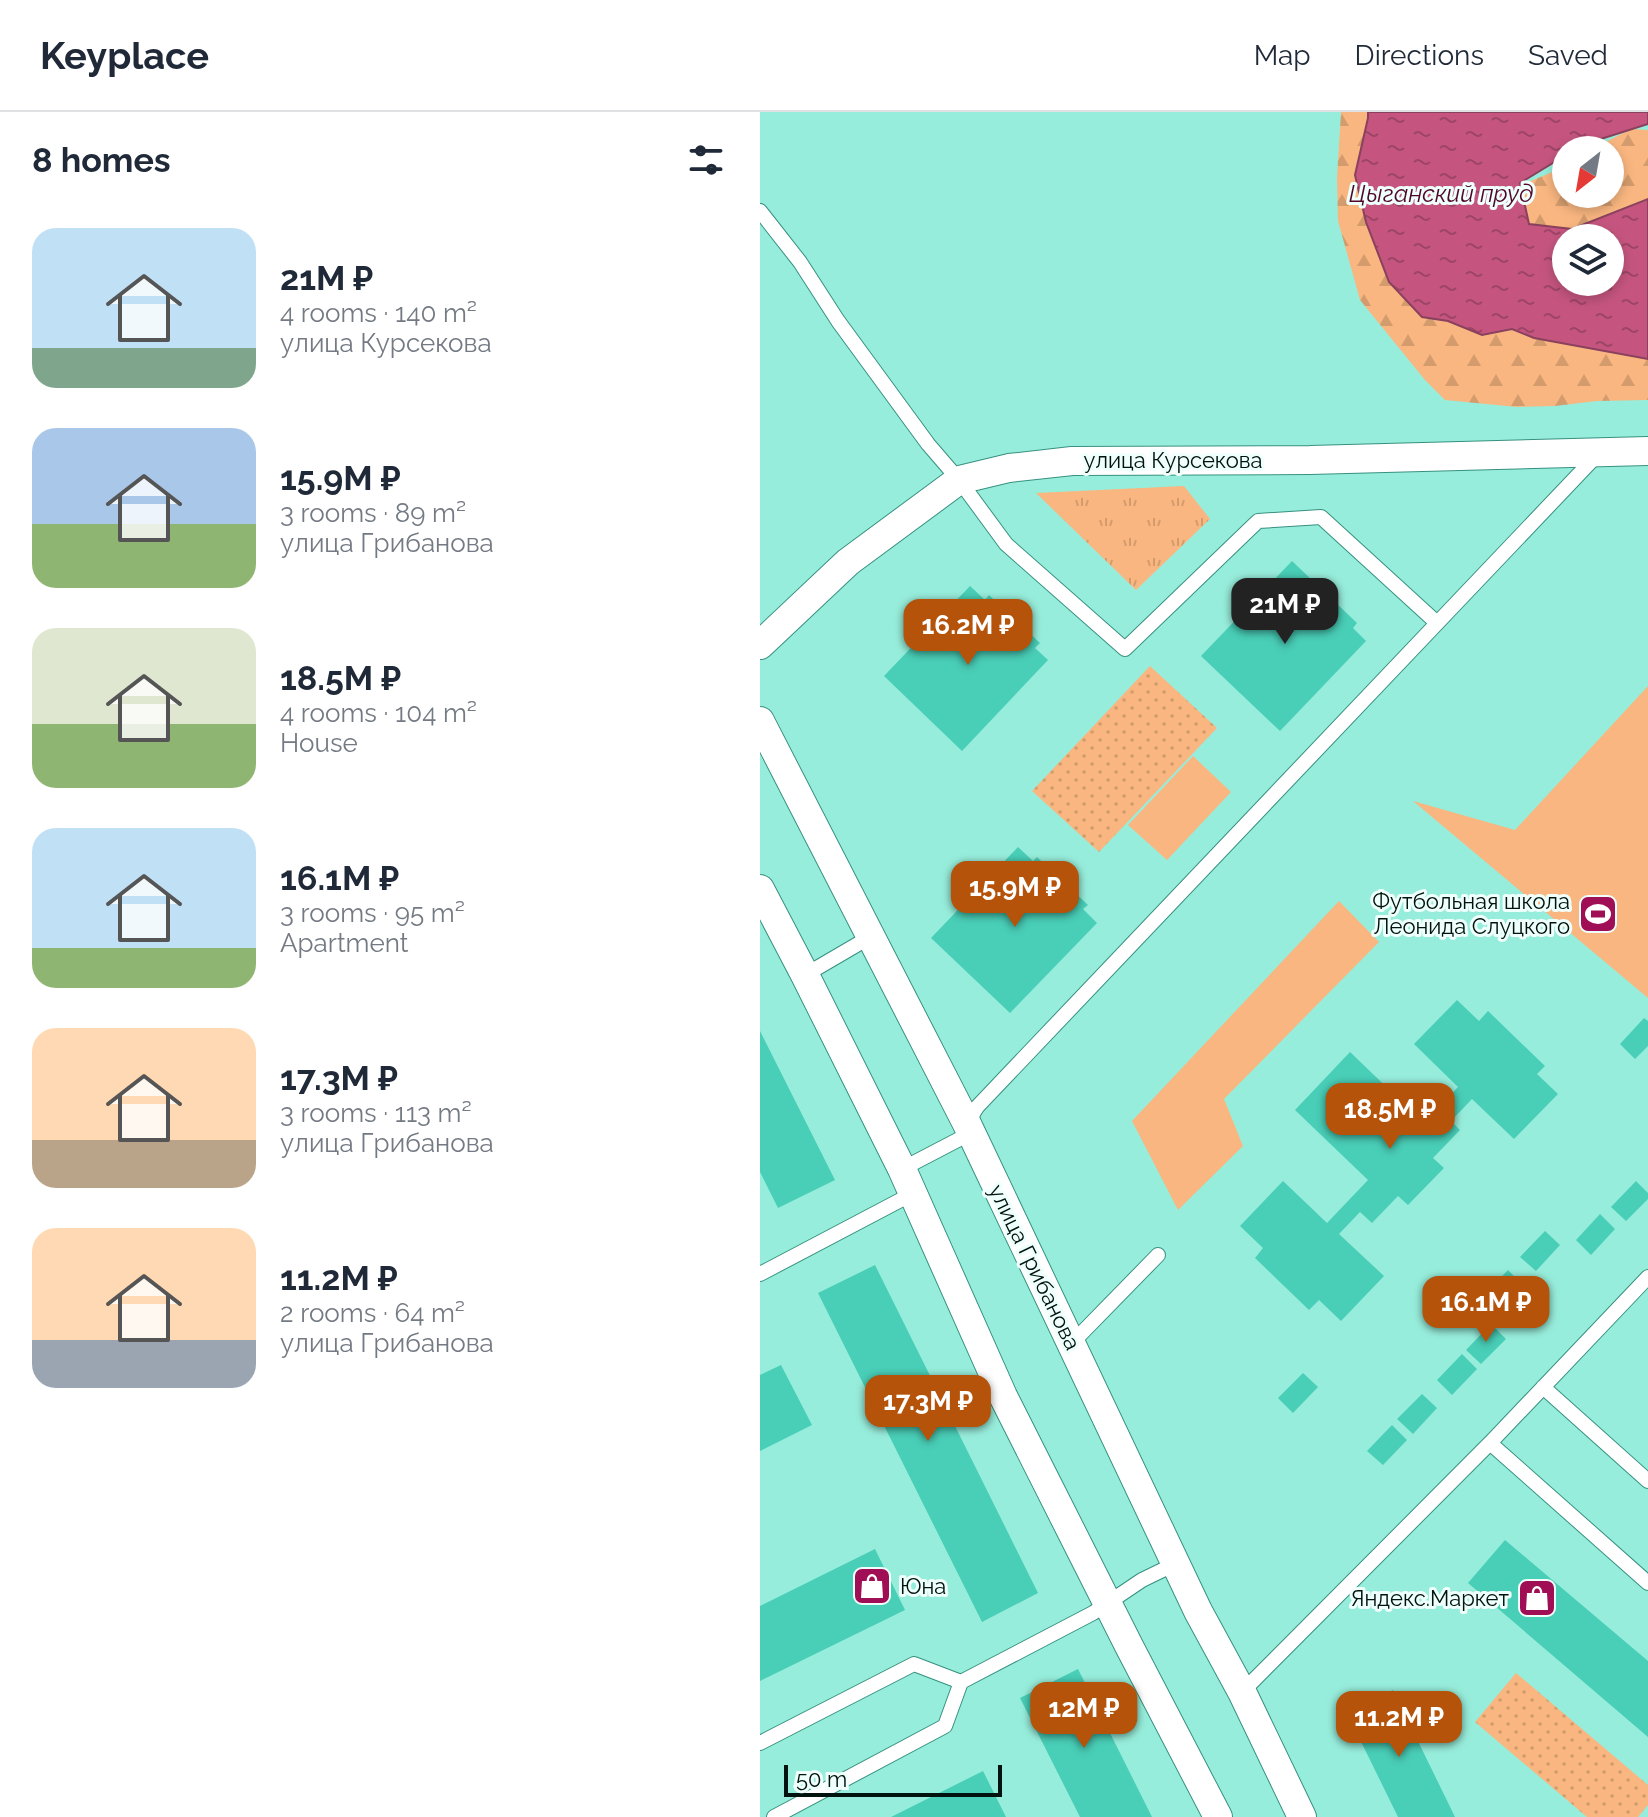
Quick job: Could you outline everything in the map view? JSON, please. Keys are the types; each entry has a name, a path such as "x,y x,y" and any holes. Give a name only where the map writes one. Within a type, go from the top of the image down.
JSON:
{"street":[{"name":"улица Курсекова","path":"760,645 848,562 959,480 1009,468 1072,461 1310,460 1648,451"},
{"name":"улица Грибанова","path":"760,721 969,1128 1175,1564 1242,1692 1302,1817"},
{"path":"760,889 907,1181 1003,1396 1218,1817"}],"lane":[{"path":"760,211 800,262 838,321 928,444 1006,544 1125,649 1258,521 1321,517 1437,623"},
{"path":"760,1274 907,1181 969,1128 977,1107 1599,452"},
{"path":"805,975 870,937"},
{"path":"1072,1343 1158,1255"},
{"path":"1242,1692 1490,1443 1648,1277"},
{"path":"1543,1387 1648,1481"},
{"path":"1490,1443 1648,1583"},
{"path":"774,1817 945,1726 961,1682 1108,1604 1142,1580 1175,1564"},
{"path":"760,1743 914,1664 961,1682"}],"green space":[{"path":"1341,112 1387,112 1509,190 1552,172 1552,208 1624,208 1624,136 1617,136 1631,129 1648,130 1648,400 1517,407 1445,400 1360,300 1338,221"},
{"path":"1184,486 1210,519 1136,590 1036,493"},
{"path":"1150,666 1217,728 1099,852 1032,791"},
{"name":"Футбольная школа Леонида Слуцкого","path":"1648,686 1648,998 1413,801 1515,830"},
{"path":"1193,756 1231,792 1167,860 1128,825"},
{"path":"1339,901 1379,942 1224,1099 1243,1146 1178,1210 1132,1121"},
{"path":"1516,1673 1648,1785 1648,1805 1638,1817 1587,1817 1475,1722"}],"water":[{"name":"Цыганский пруд","path":"1368,112 1648,112 1648,124 1610,136 1552,136 1552,164 1520,183 1529,224 1552,227 1552,296 1624,296 1624,224 1585,224 1648,199 1648,359 1534,338 1512,329 1482,335 1448,321 1422,317 1389,282 1366,222 1355,175"}],"building":[{"path":"1292,561 1357,623 1353,628 1366,641 1280,731 1201,656"},
{"path":"970,586 985,600 989,595 1040,643 1035,648 1048,660 962,751 884,676"},
{"path":"1018,847 1033,861 1037,857 1088,905 1083,909 1097,923 1010,1013 931,938"},
{"path":"1457,1000 1479,1021 1488,1011 1545,1066 1537,1074 1558,1094 1514,1139 1472,1099 1451,1121 1460,1130 1433,1158 1444,1168 1408,1205 1398,1196 1372,1223 1360,1212 1339,1234 1384,1276 1341,1321 1319,1300 1309,1310 1255,1258 1263,1248 1240,1226 1283,1181 1327,1223 1368,1180 1295,1110 1350,1052 1424,1123 1458,1087 1414,1044"},
{"path":"1644,1018 1648,1021 1648,1046 1635,1059 1620,1044"},
{"path":"760,1031 835,1180 778,1208 760,1172"},
{"path":"1636,1181 1648,1193 1648,1199 1626,1221 1611,1207"},
{"path":"1600,1214 1615,1229 1591,1255 1576,1240"},
{"path":"1545,1231 1560,1245 1536,1271 1520,1257"},
{"path":"875,1265 1038,1593 982,1622 818,1293"},
{"path":"1508,1270 1523,1285 1498,1310 1483,1296"},
{"path":"1491,1324 1506,1339 1481,1364 1466,1350"},
{"path":"1462,1354 1477,1369 1452,1395 1437,1380"},
{"path":"781,1365 812,1425 760,1451 760,1375"},
{"path":"1303,1373 1318,1387 1293,1413 1278,1398"},
{"path":"1422,1394 1437,1408 1413,1434 1397,1419"},
{"path":"1392,1425 1407,1440 1383,1465 1367,1451"},
{"path":"1505,1540 1648,1661 1648,1737 1468,1583"},
{"path":"875,1549 905,1610 760,1681 760,1606"},
{"path":"1078,1669 1152,1817 1080,1817 1020,1698"},
{"path":"1393,1690 1455,1817 1398,1817 1347,1713"},
{"path":"983,1771 1006,1817 891,1817"}],"place":[{"name":"Футбольная школа Леонида Слуцкого","path":"1598,914"},
{"name":"Юна","path":"872,1586"},
{"name":"Яндекс.Маркет","path":"1537,1598"}]}
